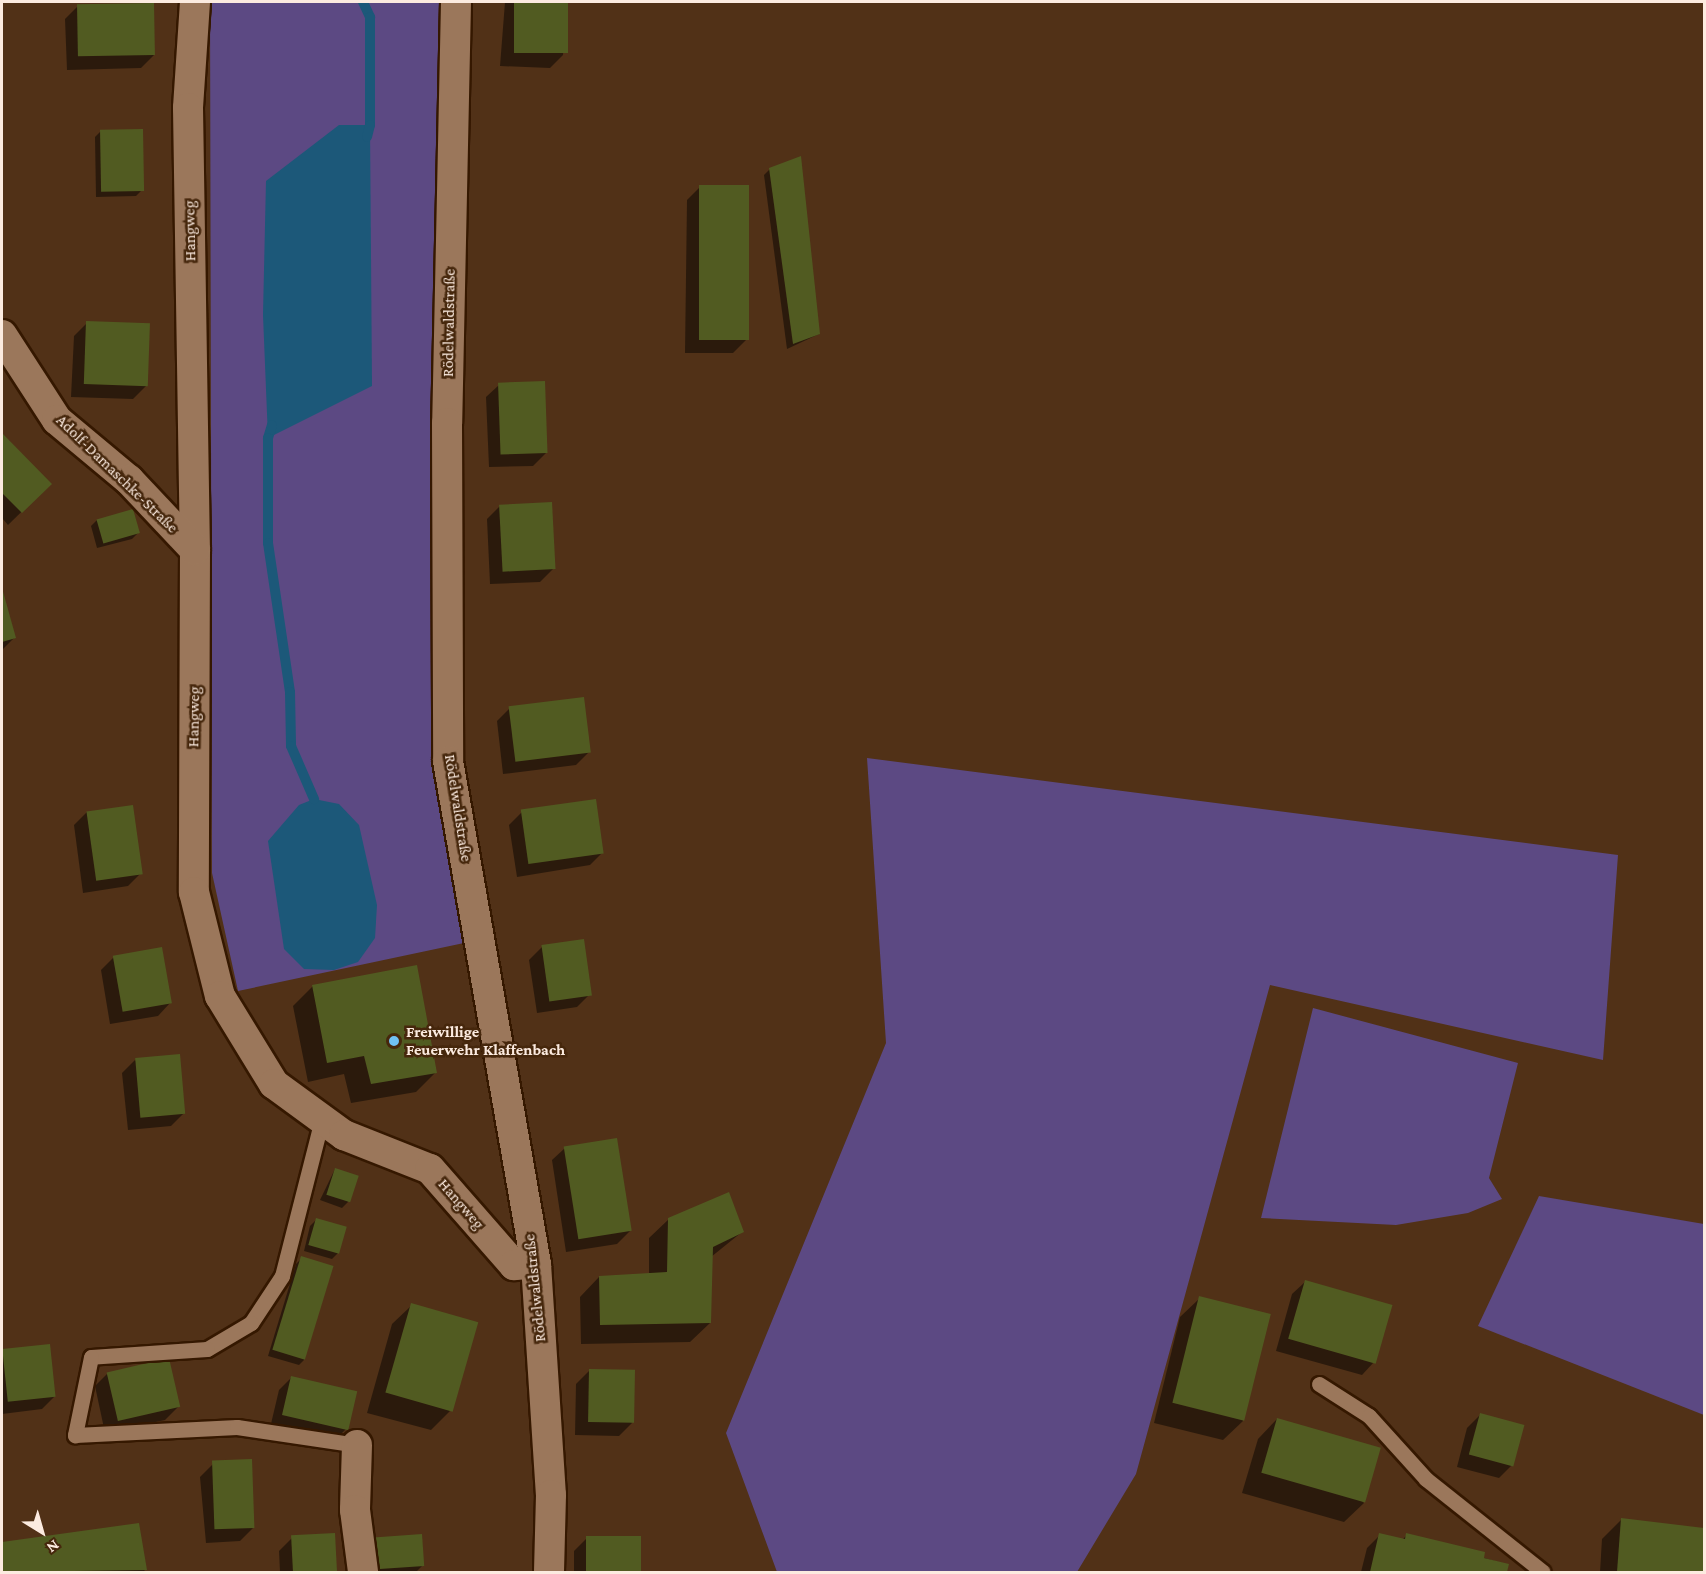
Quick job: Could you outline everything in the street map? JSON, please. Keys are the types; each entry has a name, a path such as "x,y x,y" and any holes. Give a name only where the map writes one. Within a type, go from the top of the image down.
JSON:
{"street":[{"name":"Hangweg","path":"195,2 188,108 195,550 194,892 220,996 273,1084 344,1135 430,1169 514,1265 536,1264"},
{"name":"Rödelwaldstraße","path":"456,2 447,423 448,761 536,1264 551,1495 549,1572"},
{"name":"Adolf-Damaschke-Straße","path":"2,335 57,420 129,480 195,550"},
{"path":"357,1445 355,1510 363,1572"}],"lane":[{"path":"322,1119 282,1276 250,1323 207,1348 91,1357 75,1435 237,1427 357,1445"},
{"path":"1319,1384 1369,1416 1426,1479 1543,1572"}],"shaded area":[{"path":"210,2 448,2 435,757 464,943 238,991 212,873"},
{"path":"867,758 1618,855 1603,1060 1270,985 1136,1474 1077,1572 777,1572 726,1433 886,1043"},
{"path":"1313,1008 1518,1063 1489,1178 1502,1199 1468,1213 1396,1225 1261,1218"},
{"path":"1539,1196 1704,1224 1704,1415 1478,1326"}],"water":[{"path":"339,125 370,125 372,386 268,438 263,315 266,181"},
{"path":"314,799 339,804 359,825 377,905 375,938 358,962 334,970 304,969 284,949 268,841 299,805"}],"building":[{"path":"514,2 568,2 568,53 514,53"},
{"path":"154,3 155,55 78,56 77,4"},
{"path":"143,129 144,191 101,192 100,130"},
{"path":"801,156 820,334 793,344 769,168"},
{"path":"699,185 749,185 749,340 699,340"},
{"path":"86,321 150,323 148,386 84,384"},
{"path":"545,381 548,453 501,455 498,383"},
{"path":"2,433 52,484 22,513 2,493"},
{"path":"552,502 556,569 503,572 499,505"},
{"path":"133,509 140,533 103,544 96,519"},
{"path":"2,588 16,638 2,642"},
{"path":"584,697 591,753 515,762 509,706"},
{"path":"596,799 604,853 528,864 521,810"},
{"path":"133,805 143,874 96,881 86,812"},
{"path":"584,939 592,995 549,1001 541,945"},
{"path":"162,947 172,1003 123,1012 113,956"},
{"path":"417,965 437,1073 371,1084 364,1056 327,1063 312,985"},
{"path":"180,1054 185,1114 140,1118 135,1058"},
{"path":"617,1138 632,1231 578,1239 564,1146"},
{"path":"335,1168 359,1176 350,1202 326,1195"},
{"path":"729,1192 744,1232 713,1247 711,1323 600,1325 599,1276 667,1272 668,1218"},
{"path":"316,1218 347,1227 339,1254 308,1245"},
{"path":"301,1256 334,1266 305,1360 272,1350"},
{"path":"1305,1280 1392,1305 1376,1364 1288,1339"},
{"path":"1199,1296 1271,1314 1244,1421 1172,1403"},
{"path":"411,1303 478,1322 453,1412 385,1392"},
{"path":"50,1344 56,1397 8,1402 2,1349"},
{"path":"169,1358 180,1407 118,1421 107,1372"},
{"path":"589,1369 635,1370 634,1423 588,1422"},
{"path":"291,1376 357,1391 348,1430 282,1415"},
{"path":"1480,1413 1524,1425 1513,1466 1469,1455"},
{"path":"1277,1418 1381,1448 1365,1503 1261,1473"},
{"path":"252,1459 254,1528 214,1529 212,1460"},
{"path":"1621,1518 1704,1528 1704,1572 1617,1572"},
{"path":"139,1523 147,1570 2,1572 2,1542"},
{"path":"335,1533 337,1572 293,1572 291,1535"},
{"path":"1379,1533 1405,1539 1406,1533 1485,1552 1484,1558 1509,1564 1507,1572 1370,1572"},
{"path":"422,1534 424,1566 372,1570 370,1538"},
{"path":"586,1536 641,1536 641,1572 586,1572"}],"waterway":[{"path":"363,2 370,17 370,125 367,137"},
{"path":"272,425 268,438 268,543 290,692 291,746 314,799"}],"place":[{"name":"Freiwillige Feuerwehr Klaffenbach","path":"394,1041"}]}
